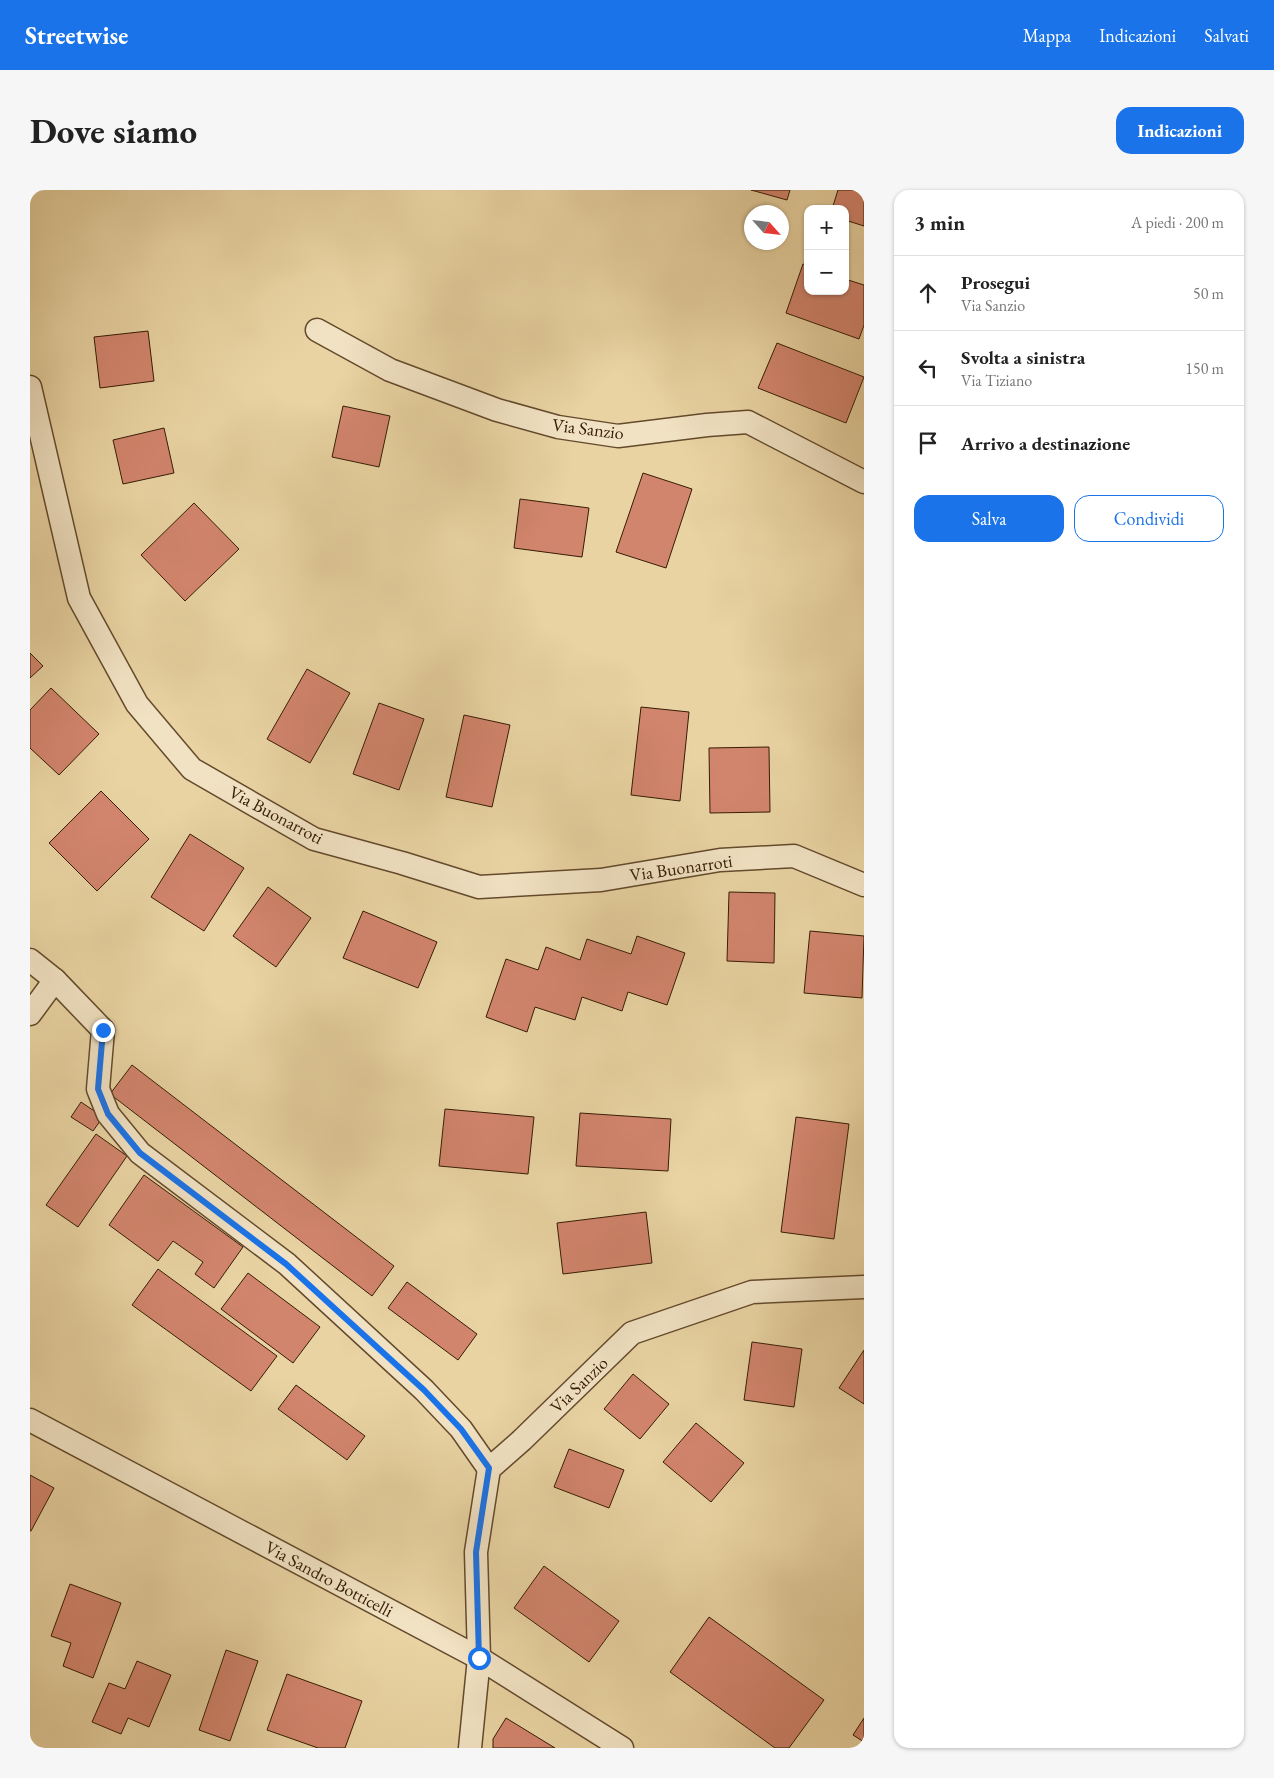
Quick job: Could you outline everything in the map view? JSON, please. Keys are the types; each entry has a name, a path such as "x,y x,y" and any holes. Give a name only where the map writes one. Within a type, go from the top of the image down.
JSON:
{"street":[{"name":"Via Sanzio","path":"317,330 390,370 496,410 558,427 618,436 748,422 864,482"},
{"name":"Via Buonarroti","path":"30,386 79,598 137,704 192,769 314,839 402,863 479,887 602,880 720,860 794,856 864,885"},
{"path":"30,960 55,980 103,1030 98,1089 108,1114 140,1153 286,1264 314,1289 430,1396 461,1429 489,1468 476,1552 479,1658 470,1748"},
{"path":"30,1014 55,980"},
{"name":"Via Sanzio","path":"489,1468 522,1440 632,1333 752,1292 864,1287"},
{"name":"Via Sandro Botticelli","path":"30,1420 479,1658 622,1748"}],"building":[{"path":"751,190 790,190 787,200"},
{"path":"838,190 864,190 864,226 849,221 849,205 833,205"},
{"path":"803,264 804,295 849,295 849,280 864,285 864,325 859,339 786,313"},
{"path":"148,331 154,381 100,388 94,337"},
{"path":"777,343 864,377 846,423 758,388"},
{"path":"343,406 390,416 379,467 332,457"},
{"path":"164,428 174,473 123,484 113,440"},
{"path":"643,473 692,489 666,568 616,552"},
{"path":"520,499 589,508 582,557 514,548"},
{"path":"194,503 239,549 185,601 141,555"},
{"path":"30,653 43,666 30,678"},
{"path":"307,669 350,693 310,763 267,739"},
{"path":"51,688 99,734 59,775 30,748 30,710"},
{"path":"379,703 424,719 399,790 353,774"},
{"path":"641,707 689,712 680,801 631,795"},
{"path":"464,715 510,725 492,807 446,797"},
{"path":"769,747 770,812 710,813 709,748"},
{"path":"101,791 149,839 97,891 49,843"},
{"path":"190,834 244,868 204,931 151,897"},
{"path":"268,887 311,918 276,967 233,936"},
{"path":"729,892 775,893 774,963 727,961"},
{"path":"363,911 437,942 418,988 343,958"},
{"path":"810,931 864,936 862,998 804,993"},
{"path":"637,936 685,953 667,1005 628,992 622,1011 582,997 575,1020 535,1007 527,1032 486,1017 506,959 538,970 546,947 580,960 587,939 631,954"},
{"path":"132,1065 394,1266 372,1296 110,1094"},
{"path":"81,1102 103,1117 93,1131 71,1117"},
{"path":"445,1109 534,1117 528,1174 439,1166"},
{"path":"580,1113 671,1119 668,1171 576,1166"},
{"path":"796,1117 849,1124 834,1239 781,1232"},
{"path":"96,1134 127,1156 78,1227 46,1205"},
{"path":"144,1175 243,1247 214,1288 195,1274 203,1262 173,1241 158,1261 109,1225"},
{"path":"646,1212 652,1263 563,1274 557,1223"},
{"path":"158,1269 277,1356 251,1391 132,1305"},
{"path":"248,1273 320,1327 293,1363 221,1309"},
{"path":"407,1282 477,1334 458,1360 388,1308"},
{"path":"752,1342 802,1349 794,1407 744,1400"},
{"path":"864,1350 864,1404 839,1388"},
{"path":"633,1374 669,1404 640,1439 604,1409"},
{"path":"296,1385 365,1436 347,1460 278,1409"},
{"path":"696,1423 744,1463 711,1502 663,1462"},
{"path":"569,1449 624,1470 609,1508 554,1487"},
{"path":"30,1475 54,1488 31,1531 30,1531"},
{"path":"544,1566 619,1621 589,1662 514,1608"},
{"path":"70,1584 121,1603 93,1678 63,1666 71,1643 51,1636"},
{"path":"709,1617 824,1700 789,1748 775,1748 670,1672"},
{"path":"226,1650 258,1661 230,1741 199,1730"},
{"path":"137,1661 171,1675 149,1727 128,1718 121,1734 92,1722 109,1683 125,1689"},
{"path":"287,1674 362,1701 345,1748 318,1748 267,1730"},
{"path":"506,1718 555,1748 493,1748 493,1739"},
{"path":"864,1718 864,1742 853,1735"}],"route":[{"path":"103,1030 98,1089 108,1114 140,1153 286,1264 362,1332 424,1390 461,1429 489,1468 476,1552 479,1658"}]}
